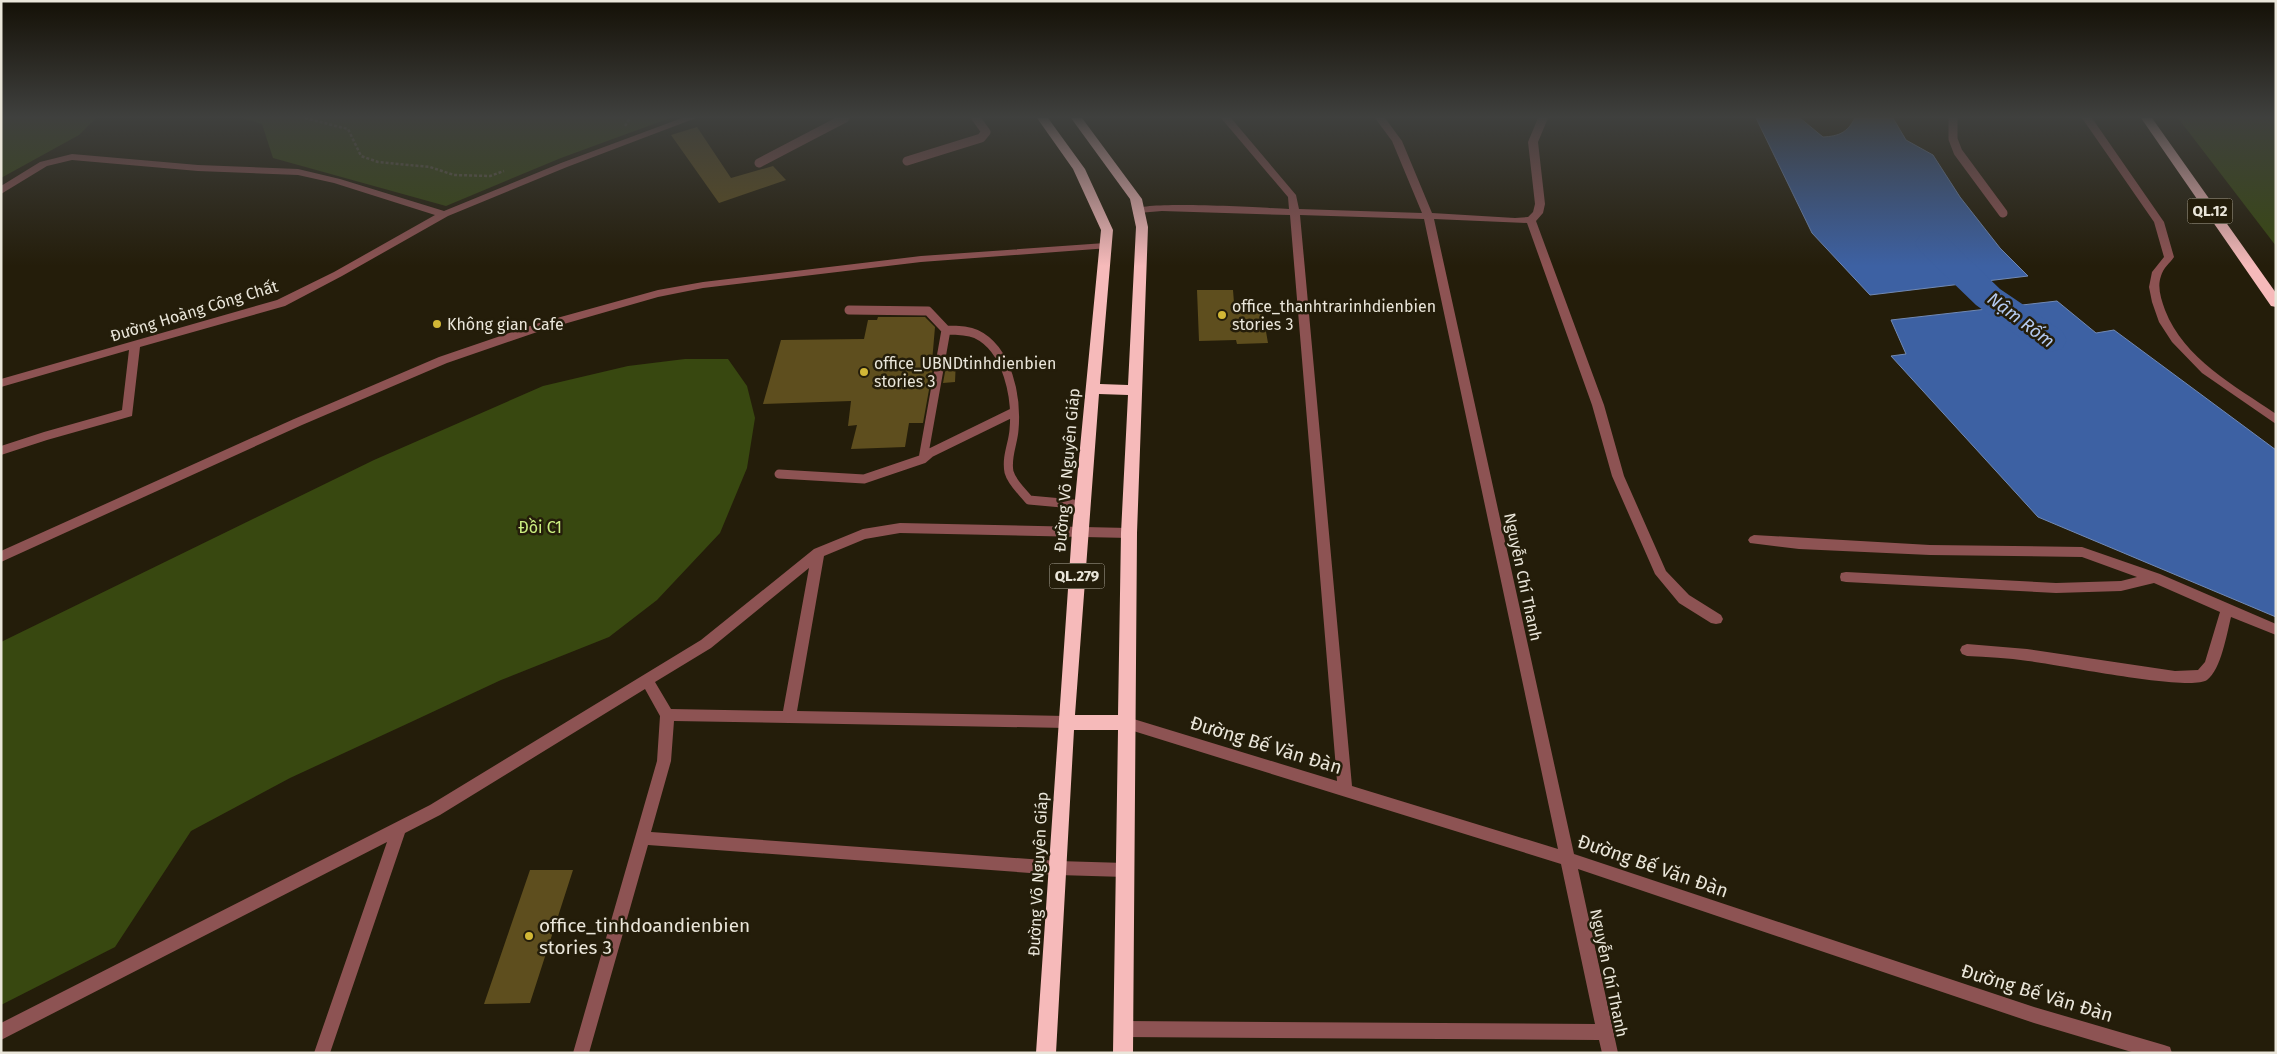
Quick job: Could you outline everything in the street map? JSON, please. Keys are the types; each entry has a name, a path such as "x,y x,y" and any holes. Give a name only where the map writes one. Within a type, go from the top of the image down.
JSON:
{"highway":[{"name":"Đường Võ Nguyên Giáp","path":"1046,1053 1066,722 1080,531 1084,505 1092,389 1107,230 1078,167"},
{"name":"QL.279","path":"1112,167 1136,199 1142,227 1129,533 1123,1053"},
{"name":"QL.12","path":"2181,167 2276,303"},
{"path":"1092,389 1135,390"},
{"path":"1066,722 1127,723"}],"street":[{"path":"1,191 36,167"},
{"path":"185,167 298,172 337,181 444,214"},
{"name":"Đường Hoàng Công Chất","path":"1,384 281,303 338,274 444,214 559,167"},
{"path":"1268,167 1293,197 1345,790"},
{"name":"Nguyễn Chí Thanh","path":"1408,167 1428,216 1610,1053"},
{"path":"1138,210 1162,208 1428,216 1515,221 1531,220 1538,213 1540,204 1536,167"},
{"path":"2121,167 2159,222 2166,242 2169,257 2157,271 2154,288 2160,313 2173,339 2195,361 2276,420"},
{"path":"1531,220 1598,405 1618,476 1661,574 1684,600 1716,619"},
{"path":"1,557 298,422 443,360 539,326 658,294 703,285 921,259 1105,246"},
{"path":"1,451 44,436 128,413 135,344"},
{"path":"1,1032 435,810 706,644 818,553 863,534 900,528 1129,533"},
{"path":"1754,540 1930,550 2082,552 2155,578 2276,630"},
{"path":"789,717 818,553"},
{"path":"1846,577 2056,588 2121,586 2155,578"},
{"path":"1967,650 2054,658 2175,677 2202,676 2211,665 2227,609"},
{"path":"581,1053 664,761 667,715 647,680"},
{"path":"667,715 1066,722"},
{"name":"Đường Bế Văn Đàn","path":"1127,723 1568,859 2034,1015 2164,1053"},
{"path":"322,1053 399,829"},
{"path":"642,838 1058,868 1125,870"},
{"path":"1123,1029 1606,1032"}],"lane":[{"path":"1969,167 2003,213"},
{"path":"849,310 928,311 946,330 978,335 992,347 1002,362 1011,388 1014,431 1008,452 1010,476 1029,500 1084,505"},
{"path":"923,459 946,330"},
{"path":"779,474 864,479 923,459 930,453 1014,412"}],"path":[{"path":"423,167 454,175 490,176 506,171"}],"green space":[{"path":"1,167 21,167 1,178"},
{"path":"306,167 539,167 446,206"},
{"path":"2216,167 2276,167 2276,246"},
{"name":"Đồi C1","path":"685,359 728,359 747,386 755,418 747,468 720,533 657,600 609,637 501,680 290,778 191,831 115,947 1,1005 1,642 374,460 543,386 628,366"}],"water":[{"path":"1780,167 1941,167 1960,197 2000,248 2028,276 1870,295 1812,233"},
{"path":"2057,301 2096,333 2114,330 2276,450 2276,617 2038,517 1891,356 1906,354 1891,320"}],"building":[{"path":"694,167 724,167 731,178 774,167 786,180 719,203"},
{"path":"1197,290 1233,290 1234,303 1261,303 1268,343 1237,344 1236,340 1199,341"},
{"name":"office_UBNDtinhdienbien stories 3","path":"878,317 925,317 935,327 932,362 934,362 923,423 909,423 905,447 851,449 857,425 848,426 851,401 763,404 781,340 864,339 868,320 877,320"},
{"path":"956,360 955,382 943,383 947,361"},
{"name":"office_tinhdoandienbien stories 3","path":"530,870 573,870 530,1003 484,1004"}],"waterway":[{"name":"Nậm Rốm","path":"1932,243 1988,297 2049,340"}],"place":[{"name":"office_thanhtrarinhdienbien stories 3","path":"1222,315"},
{"name":"Không gian Cafe","path":"437,324"},
{"name":"office_UBNDtinhdienbien stories 3","path":"864,372"},
{"name":"office_tinhdoandienbien stories 3","path":"529,936"}]}
